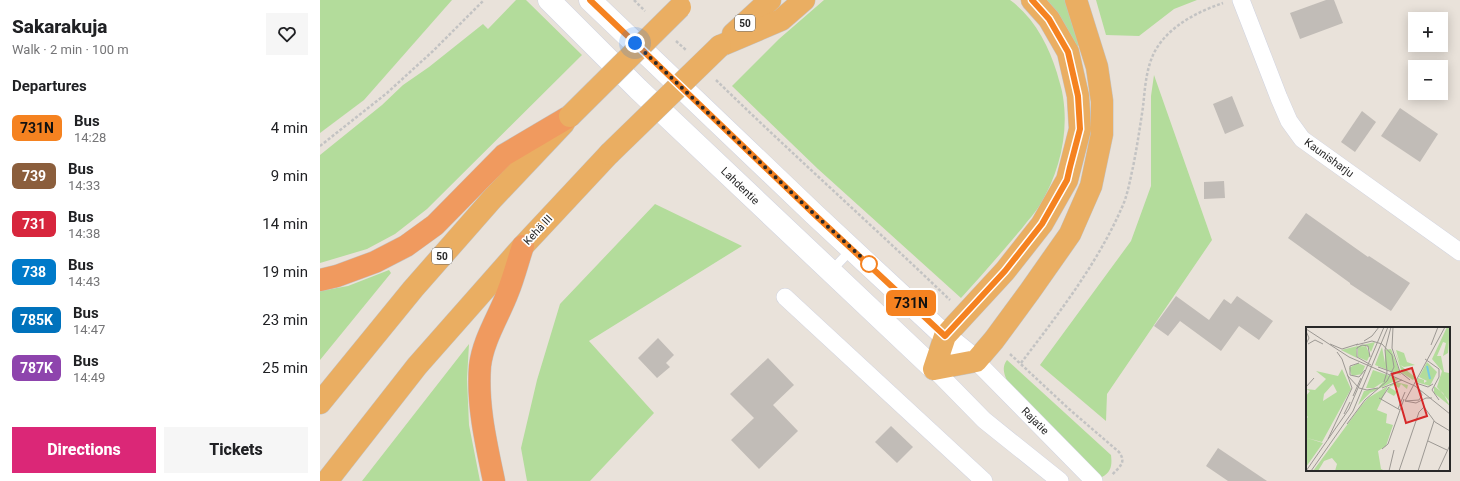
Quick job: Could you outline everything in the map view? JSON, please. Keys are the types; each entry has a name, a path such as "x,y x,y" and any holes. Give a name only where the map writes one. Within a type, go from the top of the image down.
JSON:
{"highway":[{"name":"Kehä III","path":"327,481 416,366 523,246 609,154 720,46 770,0"},
{"path":"720,46 781,20 804,0"},
{"path":"934,370 945,336 1005,271 1042,224 1067,180 1080,129 1078,96 1068,52 1049,19 1032,0"},
{"path":"934,370 976,361 994,340 1070,234 1091,186 1102,134 1102,101 1097,66 1076,0"},
{"name":"50","path":"320,402 413,289 493,198 570,116 684,2"},
{"path":"320,280 337,276 374,262 406,246 435,225 504,154 570,116"},
{"path":"494,481 480,406 480,366 487,339 508,291 523,246"}],"main road":[{"name":"Lahdentie","path":"549,0 638,89 934,370"},
{"path":"590,0 814,214 945,336 976,361"}],"street":[{"name":"Kaunisharju","path":"1234,1 1289,121 1302,139 1460,252"},
{"path":"785,297 984,481"},
{"name":"Rajatie","path":"976,361 1094,481"},
{"path":"934,370 984,420 1060,481"}],"lane":[{"path":"830,272 852,249"}],"path":[{"path":"320,146 387,93 484,0"},
{"path":"634,0 648,14"},
{"path":"1022,363 1072,294 1105,240 1123,204 1129,187 1145,85 1150,61 1155,50 1175,27 1191,17 1208,8 1234,1"},
{"path":"674,39 690,55"},
{"path":"712,76 778,141 890,242 965,316"},
{"path":"994,340 1022,363 1118,452 1122,457 1122,464 1112,475"}],"green space":[{"path":"320,0 452,0 364,100 320,133"},
{"path":"516,0 526,0 582,55 427,209 395,234 367,249 320,263 320,155 382,105 403,85 429,67 483,24 488,29"},
{"path":"824,0 1010,0 1019,7 1033,23 1050,53 1061,88 1065,111 1065,125 1061,153 1057,167 1047,193 1036,211 961,298 818,169 732,86 779,39"},
{"path":"1044,0 1065,0 1080,45 1074,47"},
{"path":"1096,0 1197,0 1174,9 1139,36 1106,35"},
{"path":"1154,75 1212,240 1107,394 1106,421 1040,365 1131,241 1151,186 1151,96"},
{"path":"655,204 742,246 589,341 654,413 590,481 527,481 521,448 537,380 560,304"},
{"path":"389,270 391,273 320,360 320,291 348,286"},
{"path":"469,344 467,379 469,425 480,481 362,481"},
{"path":"1007,360 1111,455 1111,468 1108,473 1102,477 1096,472 1010,387 1005,377 1004,370"}],"building":[{"path":"1326,0 1334,0 1343,23 1300,39 1290,13"},
{"path":"1232,96 1244,126 1225,134 1213,104"},
{"path":"1400,108 1438,134 1420,162 1381,136"},
{"path":"1362,111 1376,122 1355,152 1341,142"},
{"path":"1224,181 1225,198 1204,199 1204,182"},
{"path":"1306,213 1368,257 1369,256 1410,283 1391,311 1350,284 1288,238"},
{"path":"1176,296 1209,320 1224,299 1231,304 1237,296 1273,321 1259,340 1239,326 1221,351 1180,321 1168,336 1154,326"},
{"path":"658,338 674,355 666,363 670,367 657,378 638,358"},
{"path":"768,358 794,385 773,405 798,431 759,469 731,440 754,418 730,394"},
{"path":"891,426 913,447 897,463 875,442"},
{"path":"1218,448 1267,481 1228,481 1206,466"}],"bus line":[{"name":"731N","path":"590,0 814,214 945,336 1005,271 1042,224 1067,180 1080,129 1078,96 1068,52 1049,19 1032,0"}],"route":[{"path":"635,43 814,214 869,264"}]}
